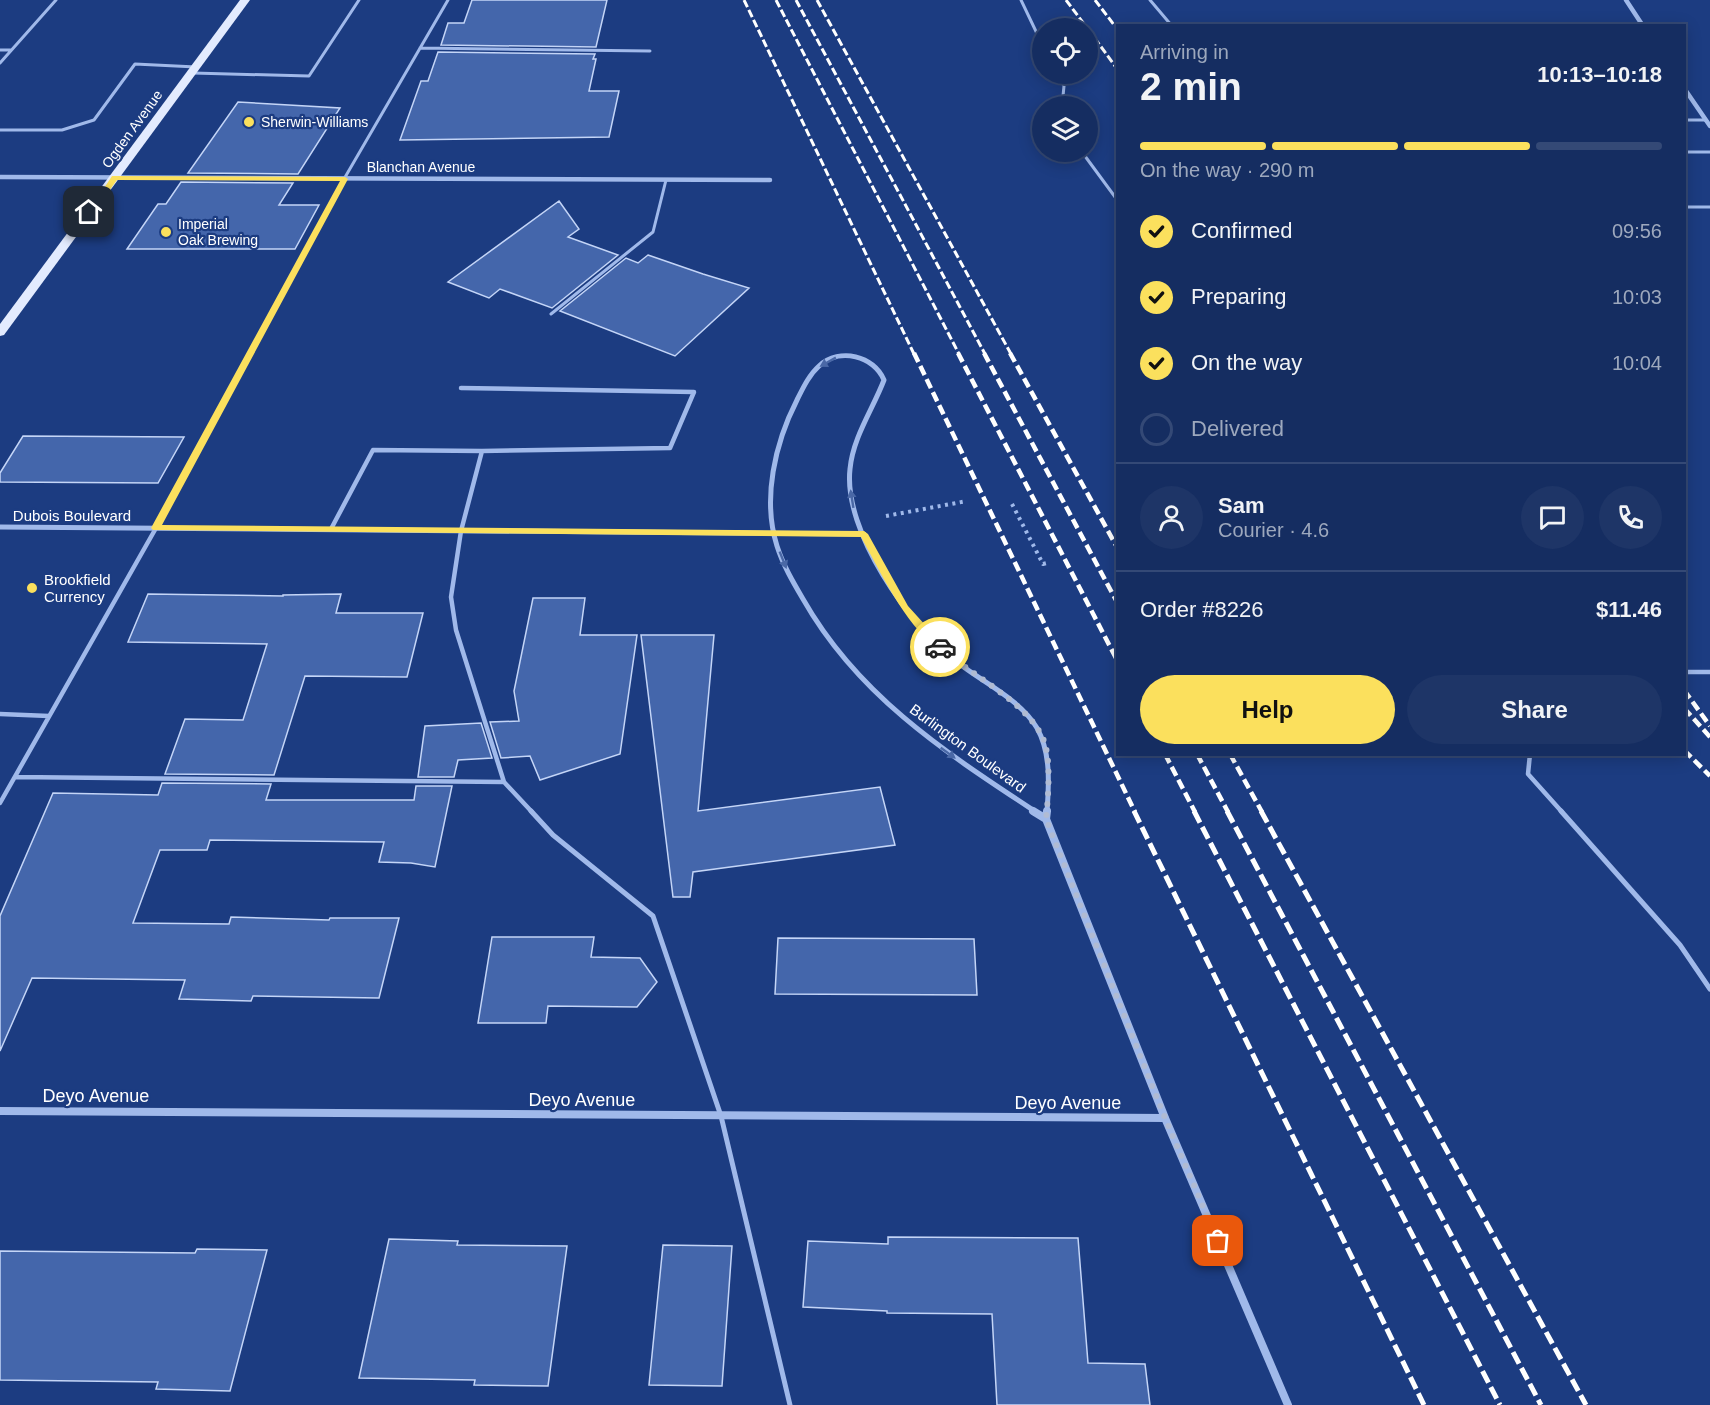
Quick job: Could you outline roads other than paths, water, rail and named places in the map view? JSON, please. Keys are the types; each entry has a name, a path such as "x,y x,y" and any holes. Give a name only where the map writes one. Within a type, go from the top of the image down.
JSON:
{"main road":[{"name":"Ogden Avenue","path":"0,332 244,0"}],"street":[{"path":"1626,0 1642,24"},
{"path":"1686,91 1710,126"},
{"name":"Blanchan Avenue","path":"0,177 770,180"},
{"name":"Burlington Boulevard","path":"1046,819 948,753 904,720 841,660 816,626 782,560 774,533 771,498 775,466 790,414 811,375 821,364 835,357 868,360 879,368 884,380 864,422 849,477 852,505 864,534 905,608 924,632 971,673 1020,707 1035,725 1045,745 1048,792 1046,819 1165,1118 1288,1405"},
{"name":"Dubois Boulevard","path":"0,527 864,534"},
{"name":"Deyo Avenue","path":"0,1111 1165,1118"}],"lane":[{"path":"0,63 56,0"},
{"path":"0,130 62,130 94,120 135,64 194,70 309,76 358,0"},
{"path":"0,803 156,528 345,179 448,0"},
{"path":"1021,0 1032,23"},
{"path":"1150,0 1170,24"},
{"path":"420,48 650,51"},
{"path":"0,50 12,50"},
{"path":"1702,114 1710,114"},
{"path":"1686,120 1706,120"},
{"path":"1686,153 1710,152"},
{"path":"1089,162 1116,198"},
{"path":"551,314 653,231 666,180"},
{"path":"1686,207 1710,207"},
{"path":"331,530 374,450 670,448 694,392 461,388"},
{"path":"482,451 461,531 451,597 456,630 504,782 553,835 653,916 721,1116 790,1405"},
{"path":"1686,672 1710,672"},
{"path":"0,714 49,716"},
{"path":"1530,756 1528,774 1680,945 1710,989"},
{"path":"15,777 504,782"}],"railway":[{"path":"744,0 914,354"},
{"path":"776,0 959,354"},
{"path":"796,0 985,354"},
{"path":"817,0 1011,354"},
{"path":"1066,0 1080,18"},
{"path":"1095,0 1116,27"},
{"path":"1098,43 1116,67"},
{"path":"914,353 1135,812"},
{"path":"958,353 1116,658"},
{"path":"984,353 1116,600"},
{"path":"1010,353 1116,545"},
{"path":"1686,693 1710,726"},
{"path":"1686,710 1710,737"},
{"path":"1686,752 1710,776"},
{"path":"1166,756 1195,812"},
{"path":"1198,756 1228,812"},
{"path":"1231,756 1262,812"},
{"path":"1134,811 1424,1405"},
{"path":"1194,811 1500,1405"},
{"path":"1227,811 1541,1405"},
{"path":"1261,811 1586,1405"}],"place":[{"name":"Sherwin-Williams","path":"249,122"},
{"name":"Imperial Oak Brewing","path":"166,232"},
{"name":"Brookfield Currency","path":"32,588"}]}
